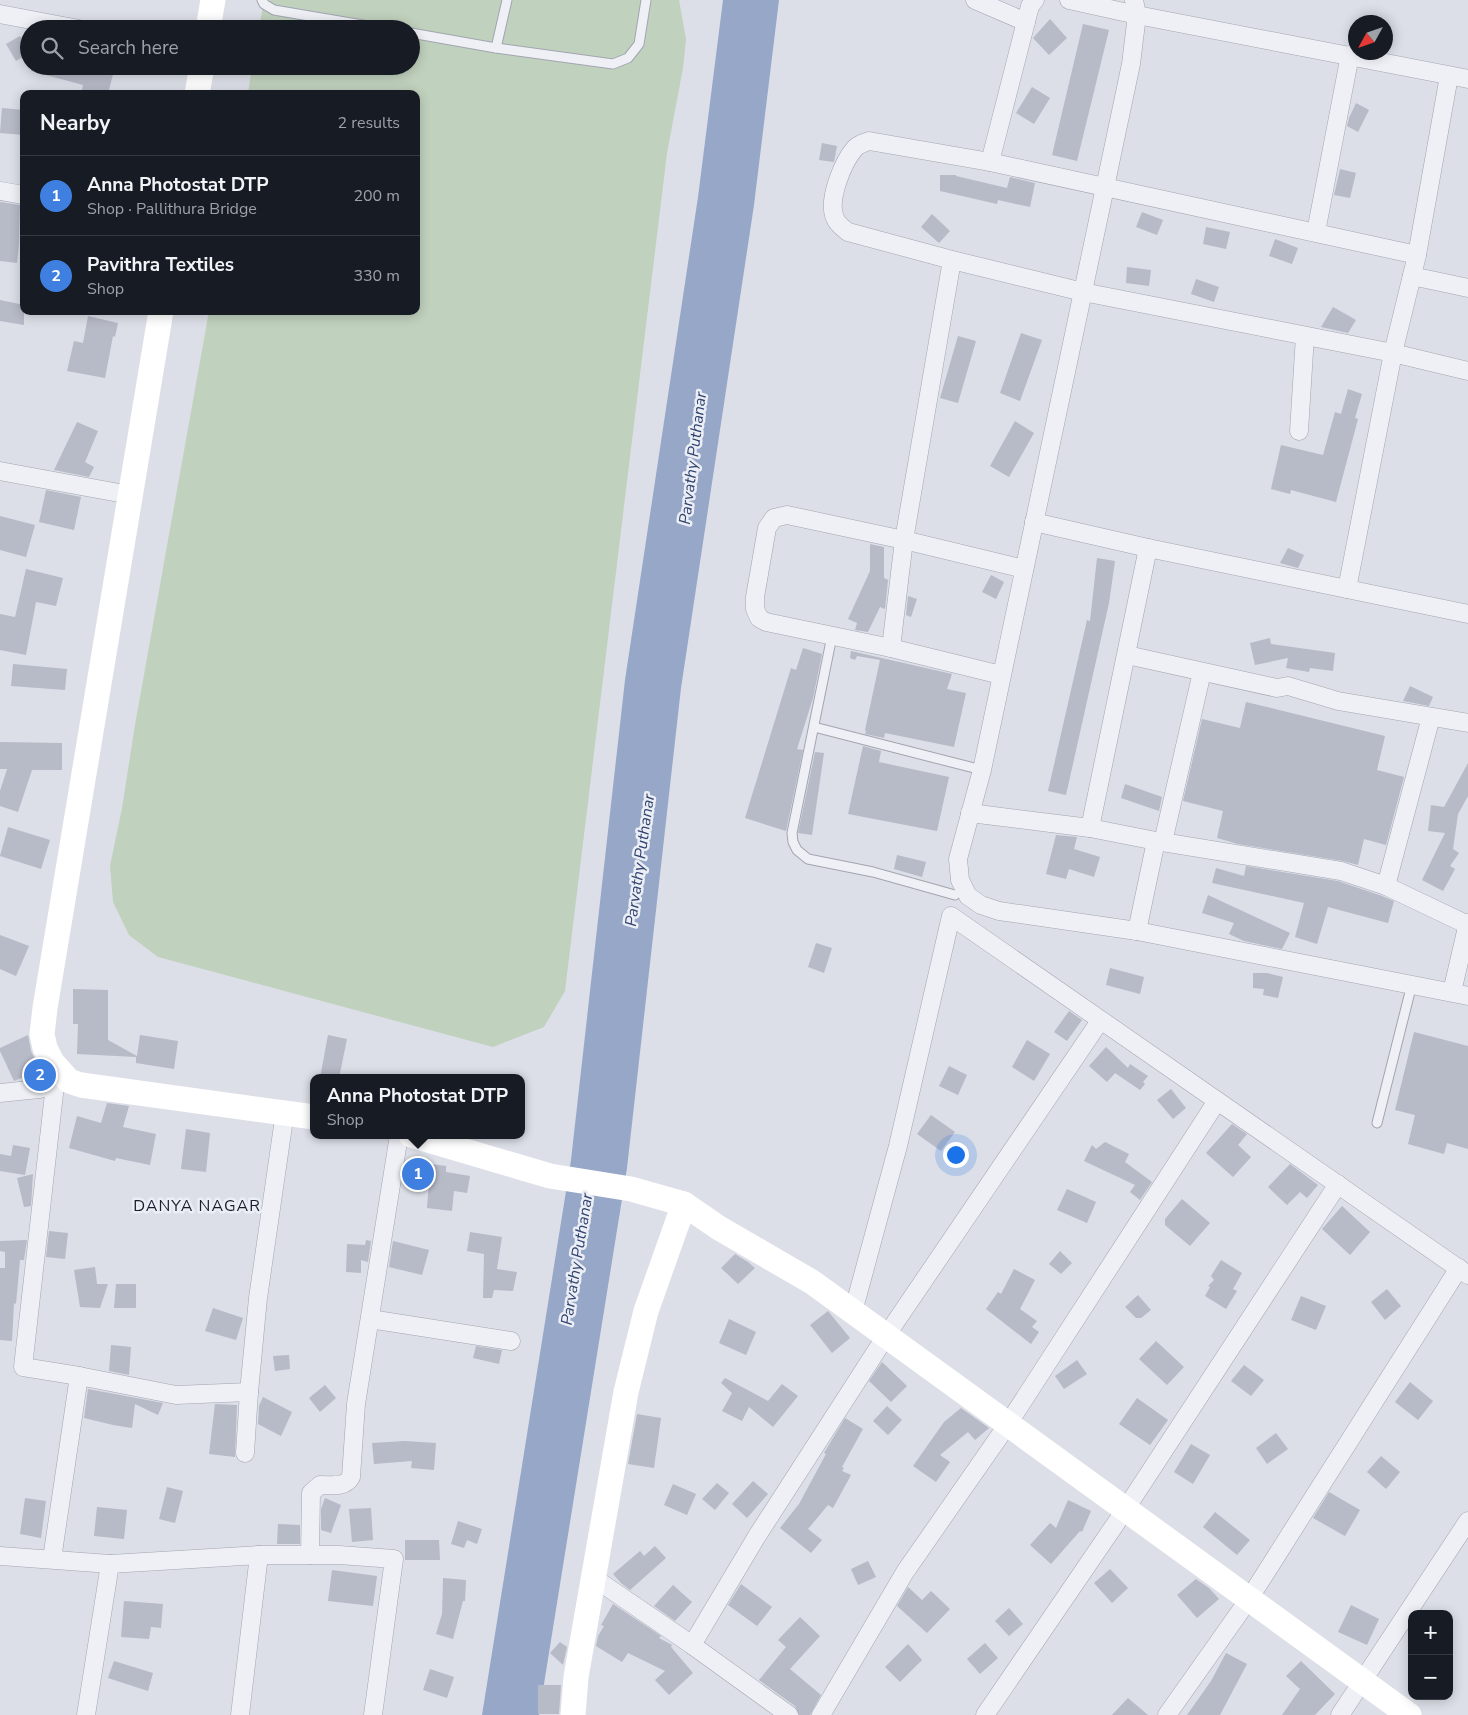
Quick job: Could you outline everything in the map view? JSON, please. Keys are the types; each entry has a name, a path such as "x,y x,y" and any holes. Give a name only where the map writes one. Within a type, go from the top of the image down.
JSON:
{"main road":[{"path":"210,20 213,0"},
{"path":"198,90 200,75"},
{"path":"160,315 42,1034 46,1048 62,1083 285,1112 310,1117"},
{"path":"425,1139 550,1176 631,1190 684,1204 720,1228 812,1282 1409,1715"},
{"path":"578,1712 576,1677 626,1392 646,1311 684,1204"}],"street":[{"path":"0,10 3,0"},
{"path":"975,0 1026,22"},
{"path":"990,162 1030,6 1036,0"},
{"path":"1069,0 1136,8 1348,55"},
{"path":"970,813 1090,828 1159,842 1341,871 1386,886 1468,924 1460,994 1137,931 999,911 980,905 957,888 958,859 970,813 982,770 1131,64 1136,8"},
{"path":"0,14 32,20"},
{"path":"1316,232 1349,60"},
{"path":"1374,60 1468,79"},
{"path":"1347,589 1394,353 1417,255 1449,76"},
{"path":"1417,255 990,162 869,141 860,144 855,149 844,166 833,196 835,218 848,232 1083,292 1394,353 1468,371"},
{"path":"0,191 20,194"},
{"path":"891,648 904,540 952,260"},
{"path":"1412,276 1468,288"},
{"path":"1299,431 1305,336"},
{"path":"0,471 130,495"},
{"path":"1001,675 891,648 766,622 759,618 755,609 755,597 767,528 774,518 787,516 904,540 1024,569"},
{"path":"1034,522 1148,548 1468,614"},
{"path":"1090,828 1148,548"},
{"path":"1127,655 1277,688 1288,686 1338,701 1468,723"},
{"path":"1137,931 1202,672"},
{"path":"1386,886 1431,717"},
{"path":"853,1312 898,1146 951,916 1463,1272 1249,1599 1167,1715"},
{"path":"692,1645 757,1536 886,1336 1100,1021"},
{"path":"0,1093 33,1090 62,1083 23,1367 176,1395 249,1392"},
{"path":"821,1715 906,1572 1008,1424 1217,1101"},
{"path":"245,1453 258,1298 285,1112"},
{"path":"310,1555 311,1492 320,1485 343,1484 348,1482 351,1477 356,1404 399,1139"},
{"path":"985,1715 1125,1510 1338,1184"},
{"path":"370,1319 511,1341"},
{"path":"52,1559 79,1376"},
{"path":"1340,1715 1468,1521"},
{"path":"240,1715 259,1555"},
{"path":"0,1556 110,1564 259,1555 338,1555 394,1558 373,1715"},
{"path":"86,1715 110,1564"},
{"path":"594,1578 692,1645 789,1715"}],"lane":[{"path":"262,0 264,4 274,10 333,20"},
{"path":"496,48 507,0"},
{"path":"420,35 496,48 613,64 628,58 639,44 646,0"},
{"path":"832,636 792,833 793,842 797,850 808,858 957,888"},
{"path":"814,727 982,770"},
{"path":"1377,1124 1412,984"}],"green space":[{"path":"264,0 679,0 686,39 683,68 667,153 565,991 544,1027 493,1047 158,957 129,935 113,902 110,866 122,808 135,725 208,315 420,315 420,90 249,90 251,75 420,75 420,20 261,20"}],"water":[{"name":"Parvathy Puthanar","path":"723,0 779,0 754,205 681,688 627,1168 539,1715 482,1715 571,1160 625,680 698,197"}],"building":[{"path":"1050,19 1067,38 1049,55 1033,38"},
{"path":"1083,24 1109,30 1077,161 1052,155"},
{"path":"20,36 20,59 16,61 6,44"},
{"path":"46,75 113,75 109,90 82,90 83,85"},
{"path":"1032,87 1050,98 1034,124 1016,113"},
{"path":"1356,103 1369,110 1358,132 1347,126"},
{"path":"2,108 20,110 20,135 0,133"},
{"path":"822,143 837,146 834,162 819,160"},
{"path":"1340,169 1356,173 1350,198 1334,195"},
{"path":"940,175 956,175 1007,188 1010,177 1035,183 1030,207 998,200 997,204 940,191"},
{"path":"0,202 20,205 17,263 0,261"},
{"path":"1142,212 1163,220 1157,235 1136,227"},
{"path":"932,214 950,231 939,243 921,227"},
{"path":"1206,227 1230,232 1226,249 1203,244"},
{"path":"1275,239 1298,248 1292,264 1269,256"},
{"path":"1127,267 1151,270 1149,286 1126,283"},
{"path":"1196,279 1219,287 1214,302 1191,294"},
{"path":"0,300 20,304 20,315 24,315 24,325 0,321"},
{"path":"1333,307 1356,320 1348,333 1321,327"},
{"path":"88,316 118,323 115,337 113,336 105,378 67,371 74,341 83,343"},
{"path":"1021,333 1042,340 1020,401 1000,393"},
{"path":"958,336 976,341 958,403 940,398"},
{"path":"1348,389 1362,394 1355,418 1358,419 1336,502 1291,490 1290,494 1271,489 1281,445 1323,455 1335,412 1341,414"},
{"path":"1015,421 1034,433 1009,477 990,466"},
{"path":"77,422 98,431 85,462 94,467 89,477 54,470"},
{"path":"46,490 81,497 74,530 39,522"},
{"path":"0,516 35,525 26,557 0,550"},
{"path":"870,544 884,547 884,578 888,580 885,609 880,607 868,632 855,630 857,623 848,619 870,571"},
{"path":"1288,548 1304,555 1298,568 1280,563"},
{"path":"1097,558 1115,561 1109,603 1066,795 1048,791 1087,620 1090,621"},
{"path":"26,569 63,578 56,606 36,602 26,655 0,650 0,614 15,617"},
{"path":"991,575 1004,582 996,599 982,592"},
{"path":"908,596 917,599 911,617 906,615"},
{"path":"1270,638 1271,644 1335,653 1333,671 1310,668 1309,672 1286,668 1288,658 1255,665 1250,643"},
{"path":"803,648 822,654 813,698 797,749 803,750 786,831 745,818 791,668 796,670"},
{"path":"851,651 952,674 947,689 966,693 954,747 885,733 884,738 865,734 880,660 857,656 855,660 850,658"},
{"path":"13,664 67,669 65,690 11,686"},
{"path":"1410,686 1433,697 1429,706 1403,701"},
{"path":"1246,702 1385,736 1377,770 1404,777 1386,845 1364,839 1358,865 1238,844 1217,838 1223,811 1183,801 1202,719 1240,728"},
{"path":"0,742 62,743 62,770 32,770 18,812 0,806 0,791 7,769 0,769"},
{"path":"863,746 881,751 879,762 949,777 937,831 848,814"},
{"path":"815,752 824,753 812,835 798,833"},
{"path":"1468,763 1468,796 1458,814 1453,849 1459,853 1450,866 1455,869 1443,891 1422,880 1445,833 1428,831 1431,805 1444,807"},
{"path":"1125,784 1162,797 1159,811 1121,798"},
{"path":"8,827 50,840 41,869 0,856"},
{"path":"1056,835 1077,837 1074,849 1100,857 1094,877 1069,869 1066,879 1046,874"},
{"path":"897,855 926,862 922,877 894,869"},
{"path":"1246,866 1338,881 1382,896 1394,901 1388,923 1328,907 1317,944 1295,937 1304,903 1212,883 1216,868 1244,876"},
{"path":"1208,895 1290,933 1282,949 1244,941 1229,934 1234,923 1202,913"},
{"path":"0,935 29,946 16,976 0,969"},
{"path":"816,943 832,948 824,973 808,967"},
{"path":"1110,968 1144,977 1140,994 1106,985"},
{"path":"1253,973 1267,973 1283,977 1278,998 1263,995 1264,989 1253,988"},
{"path":"73,989 108,990 108,1040 137,1056 140,1035 178,1041 174,1069 136,1063 136,1057 77,1054 78,1024 73,1024"},
{"path":"1069,1011 1082,1020 1067,1041 1054,1032"},
{"path":"1414,1032 1468,1046 1468,1149 1447,1143 1444,1154 1408,1144 1415,1115 1395,1110"},
{"path":"28,1035 31,1051 40,1070 14,1081 0,1048"},
{"path":"328,1035 347,1039 340,1074 321,1074"},
{"path":"1027,1040 1050,1054 1034,1081 1012,1067"},
{"path":"1106,1047 1128,1068 1130,1064 1148,1076 1140,1090 1115,1073 1107,1082 1089,1066"},
{"path":"949,1066 967,1075 958,1095 939,1086"},
{"path":"1171,1089 1186,1108 1173,1119 1157,1100"},
{"path":"107,1103 129,1106 123,1127 156,1134 150,1165 116,1158 115,1161 69,1148 77,1116 101,1123"},
{"path":"931,1115 955,1132 941,1151 917,1134"},
{"path":"1232,1124 1247,1134 1238,1145 1251,1157 1233,1177 1206,1153"},
{"path":"186,1129 210,1133 206,1172 181,1169"},
{"path":"1105,1142 1129,1154 1125,1162 1152,1182 1140,1200 1130,1192 1135,1185 1084,1161 1092,1145 1096,1149"},
{"path":"13,1145 30,1148 25,1175 0,1171 0,1154 11,1156"},
{"path":"431,1164 446,1166 446,1172 470,1176 467,1193 454,1191 452,1211 427,1208 429,1181 403,1180 405,1165 431,1167"},
{"path":"1290,1164 1318,1185 1307,1198 1300,1192 1287,1205 1268,1187"},
{"path":"33,1174 31,1206 24,1207 17,1178"},
{"path":"1067,1189 1096,1202 1087,1223 1057,1210"},
{"path":"1182,1199 1210,1223 1190,1246 1165,1225 1165,1219"},
{"path":"1342,1206 1370,1232 1350,1255 1322,1229"},
{"path":"49,1231 68,1233 65,1259 46,1257"},
{"path":"470,1232 502,1237 497,1269 517,1272 513,1291 494,1290 492,1298 483,1298 484,1254 467,1251"},
{"path":"27,1240 24,1260 20,1260 16,1304 14,1303 12,1341 0,1340 0,1268 5,1268 5,1252 0,1251 0,1241"},
{"path":"366,1240 371,1241 368,1262 361,1260 361,1273 346,1272 347,1244 365,1245"},
{"path":"393,1241 429,1250 422,1275 389,1267"},
{"path":"1060,1251 1072,1263 1061,1274 1049,1264"},
{"path":"735,1254 755,1268 738,1284 721,1268"},
{"path":"1221,1260 1242,1273 1233,1289 1237,1291 1226,1309 1205,1296 1210,1287 1208,1286 1214,1280 1211,1276"},
{"path":"95,1267 97,1284 108,1284 100,1308 80,1307 74,1270"},
{"path":"1014,1269 1035,1280 1020,1309 1037,1321 1032,1327 1039,1332 1031,1344 986,1309 998,1292 1001,1294"},
{"path":"116,1284 136,1284 136,1308 114,1308"},
{"path":"1387,1289 1401,1306 1385,1320 1371,1302"},
{"path":"1138,1295 1151,1310 1141,1318 1136,1318 1125,1307"},
{"path":"1301,1296 1326,1306 1316,1330 1291,1320"},
{"path":"213,1308 243,1318 236,1340 205,1331"},
{"path":"828,1311 850,1338 832,1353 810,1325"},
{"path":"729,1319 756,1332 746,1355 719,1343"},
{"path":"1156,1341 1184,1367 1167,1385 1139,1359"},
{"path":"111,1345 131,1347 129,1375 109,1371"},
{"path":"476,1346 502,1350 499,1364 473,1358"},
{"path":"289,1355 290,1369 275,1371 273,1356"},
{"path":"1077,1360 1087,1374 1064,1389 1055,1376"},
{"path":"882,1362 907,1386 891,1402 869,1381"},
{"path":"1244,1365 1264,1380 1251,1396 1231,1381"},
{"path":"725,1378 768,1401 782,1384 798,1396 773,1427 749,1407 742,1421 722,1411 732,1393 721,1383"},
{"path":"1410,1382 1433,1401 1418,1420 1395,1402"},
{"path":"325,1385 336,1398 320,1412 309,1398"},
{"path":"88,1389 163,1403 158,1415 135,1404 132,1428 113,1425 84,1418"},
{"path":"263,1397 292,1412 281,1436 258,1424 259,1406"},
{"path":"1137,1398 1168,1420 1150,1445 1119,1424"},
{"path":"215,1404 237,1405 235,1457 209,1454"},
{"path":"887,1406 902,1420 888,1435 873,1421"},
{"path":"961,1408 989,1428 975,1440 968,1432 940,1455 950,1462 936,1482 913,1466 944,1422"},
{"path":"637,1414 661,1418 654,1468 628,1464"},
{"path":"845,1418 863,1429 842,1467 844,1468 842,1471 851,1475 833,1508 828,1505 808,1529 822,1540 811,1553 780,1528 799,1504 826,1454 824,1453"},
{"path":"1276,1433 1288,1449 1267,1464 1256,1448"},
{"path":"405,1441 436,1443 434,1470 411,1468 412,1461 374,1464 372,1443"},
{"path":"1191,1444 1210,1455 1193,1484 1174,1472"},
{"path":"1381,1456 1400,1472 1386,1489 1367,1472"},
{"path":"753,1481 768,1494 747,1518 732,1504"},
{"path":"717,1483 729,1493 715,1510 702,1499"},
{"path":"673,1484 696,1494 687,1515 664,1505"},
{"path":"167,1487 183,1491 175,1523 159,1519"},
{"path":"1329,1492 1360,1510 1345,1536 1313,1518"},
{"path":"25,1498 46,1501 41,1538 20,1534"},
{"path":"325,1498 341,1505 331,1533 321,1530 321,1509"},
{"path":"1068,1500 1091,1511 1082,1532 1080,1531 1051,1564 1030,1545 1050,1523 1056,1528"},
{"path":"97,1507 127,1510 124,1539 94,1536"},
{"path":"371,1508 373,1540 352,1542 349,1509"},
{"path":"1215,1512 1250,1540 1237,1555 1203,1527"},
{"path":"458,1521 482,1529 477,1544 467,1540 464,1548 451,1544"},
{"path":"278,1524 300,1525 300,1544 277,1544"},
{"path":"405,1540 439,1540 440,1560 405,1560"},
{"path":"655,1546 666,1558 630,1590 613,1574 640,1551 644,1556"},
{"path":"868,1561 876,1577 858,1585 851,1569"},
{"path":"1110,1569 1128,1588 1112,1603 1094,1583"},
{"path":"332,1570 377,1576 373,1606 328,1601"},
{"path":"443,1578 466,1580 465,1601 463,1601 453,1639 436,1634 442,1614"},
{"path":"1196,1579 1209,1588 1219,1599 1197,1618 1177,1595"},
{"path":"741,1584 772,1607 757,1626 728,1605"},
{"path":"673,1585 692,1602 675,1621 654,1606"},
{"path":"908,1587 922,1600 931,1591 950,1609 927,1633 897,1606"},
{"path":"124,1601 163,1604 161,1628 151,1627 149,1639 121,1637"},
{"path":"613,1604 661,1636 659,1638 672,1645 671,1647 693,1673 669,1695 655,1680 665,1671 628,1653 622,1662 596,1646 598,1636 604,1626 601,1625"},
{"path":"1351,1605 1379,1619 1367,1645 1338,1632"},
{"path":"1009,1608 1023,1624 1009,1636 995,1621"},
{"path":"800,1617 820,1636 790,1669 821,1695 810,1715 799,1715 795,1706 759,1680 786,1647 778,1640"},
{"path":"560,1642 567,1647 563,1665 550,1653"},
{"path":"985,1643 998,1658 980,1674 967,1659"},
{"path":"908,1644 922,1660 900,1682 885,1667"},
{"path":"1226,1653 1247,1664 1220,1715 1187,1715 1211,1681"},
{"path":"114,1661 153,1673 148,1691 108,1678"},
{"path":"1301,1661 1335,1694 1315,1715 1282,1715 1300,1689 1286,1676"},
{"path":"430,1669 454,1677 447,1698 423,1690"},
{"path":"538,1685 561,1685 559,1714 538,1714"},
{"path":"1128,1698 1148,1715 1112,1715"}],"place":[{"name":"Pavithra Textiles","path":"40,1075"},
{"name":"Anna Photostat DTP","path":"418,1174"}],"district":[{"name":"DANYA NAGAR","path":"197,1205"}]}
